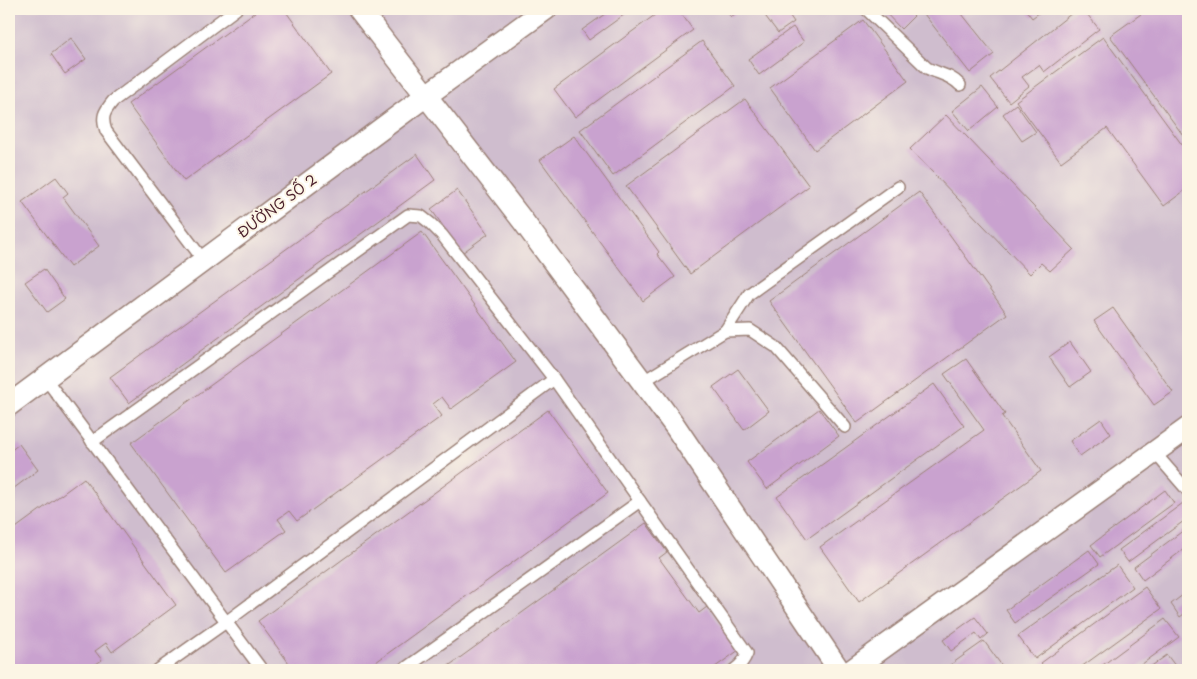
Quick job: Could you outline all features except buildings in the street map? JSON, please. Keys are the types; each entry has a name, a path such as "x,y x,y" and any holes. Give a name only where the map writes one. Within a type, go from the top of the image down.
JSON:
{"street":[{"path":"359,9 523,221 675,426 839,670"},
{"name":"ĐƯỜNG SỐ 2","path":"9,405 546,9"},
{"path":"852,670 1188,428"}],"lane":[{"path":"204,261 106,131 103,122 105,112 113,101 236,9"},
{"path":"866,9 927,68 950,76 960,85"},
{"path":"642,382 725,331 749,294 898,187"},
{"path":"92,442 408,215 420,216 442,235 554,379 747,652 745,660 734,670"},
{"path":"725,331 750,330 776,347 845,427"},
{"path":"45,378 262,670"},
{"path":"158,670 226,622 554,379"},
{"path":"1155,452 1188,491"},
{"path":"404,670 640,501"}],"shaded area":[{"path":"9,9 1188,9 1188,670 9,670"}]}
